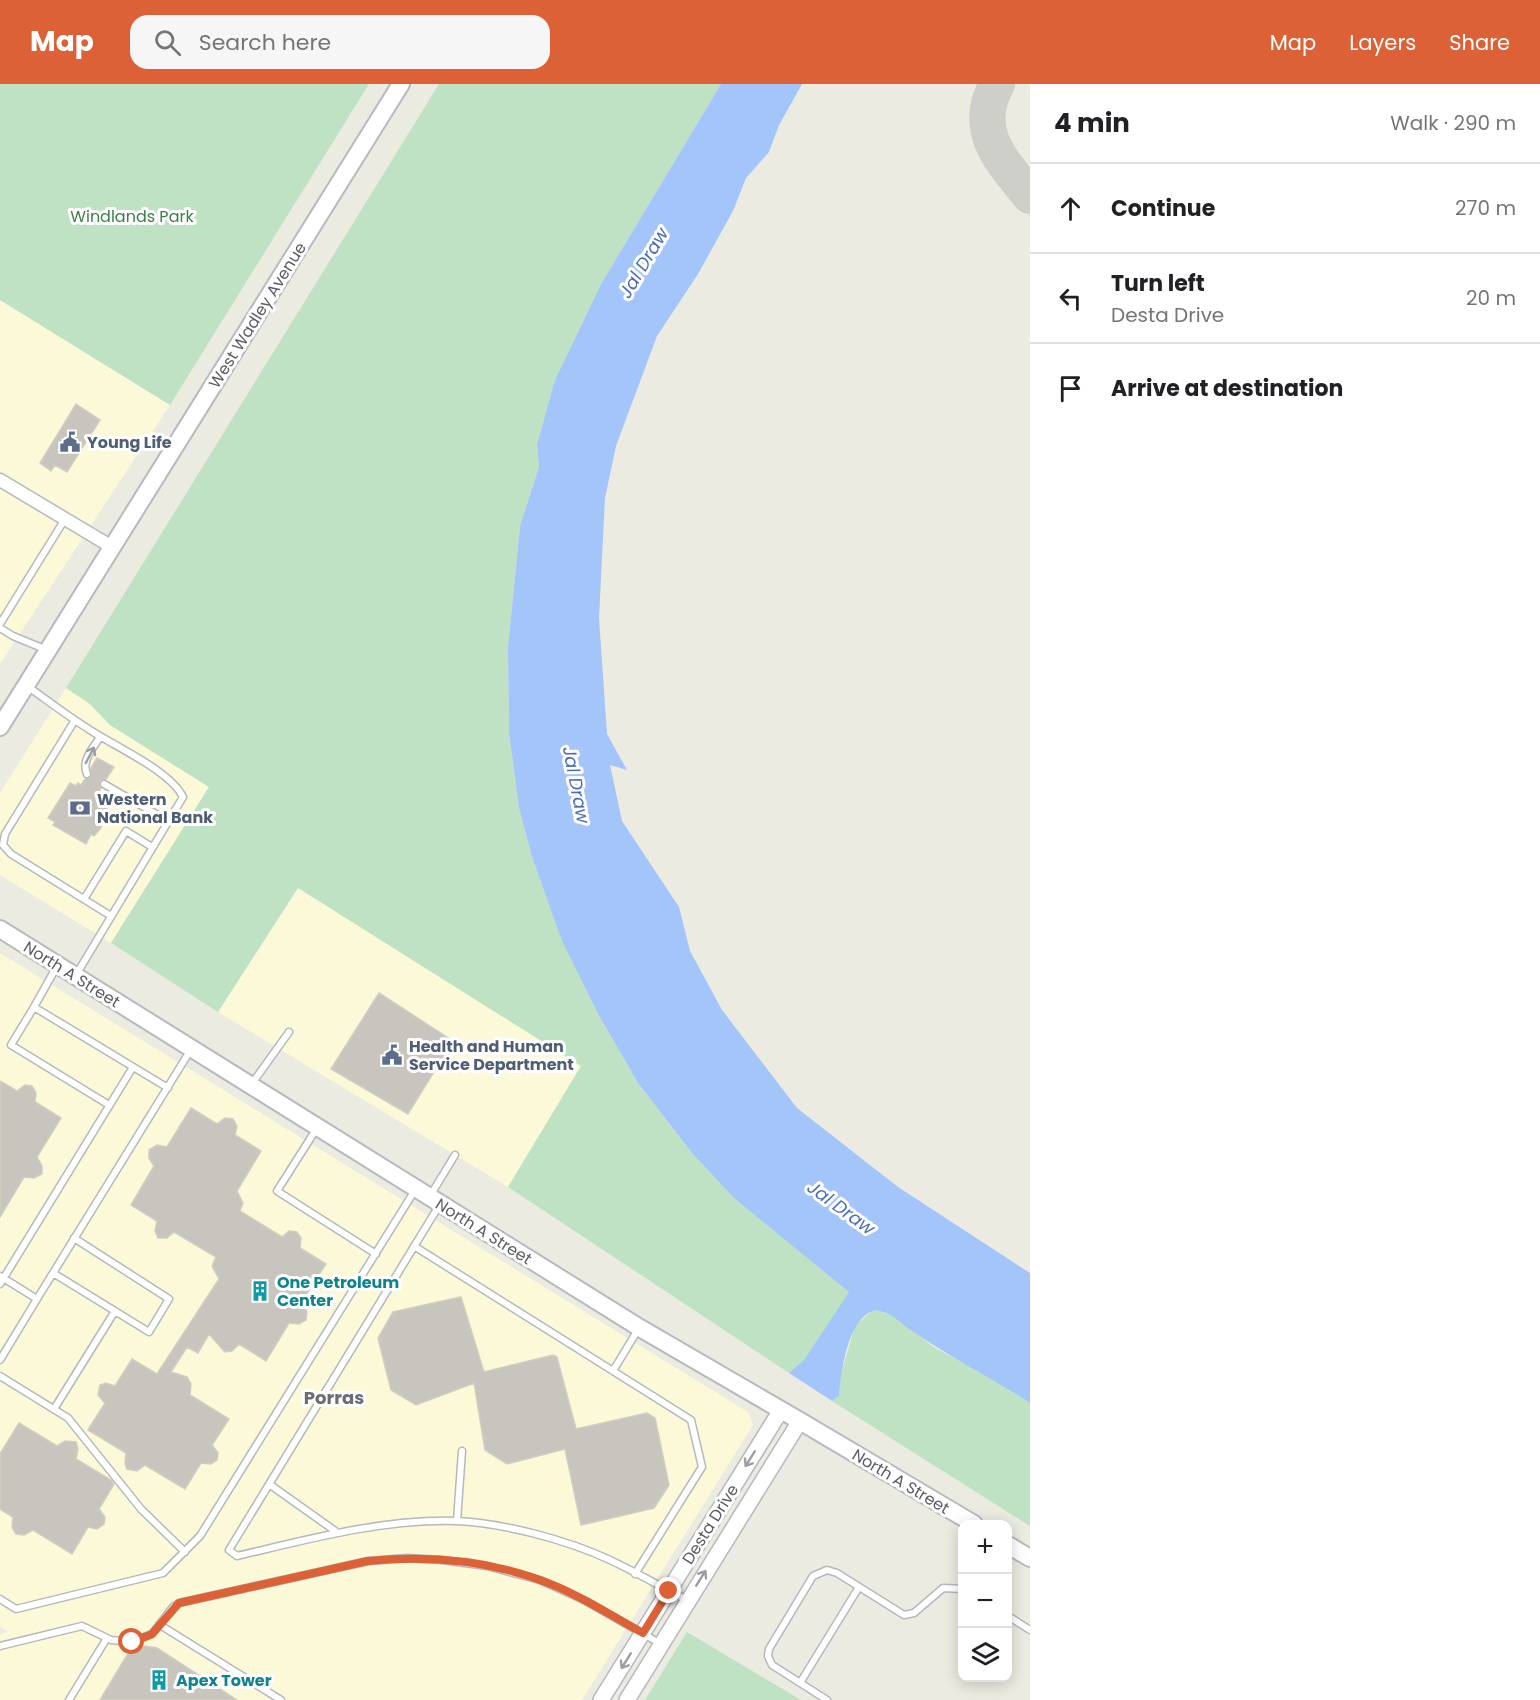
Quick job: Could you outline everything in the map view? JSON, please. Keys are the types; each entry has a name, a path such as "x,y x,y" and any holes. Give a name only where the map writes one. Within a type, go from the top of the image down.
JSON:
{"main road":[{"name":"West Wadley Avenue","path":"0,725 401,84"},
{"name":"North A Street","path":"0,928 639,1328 800,1420 967,1520"},
{"path":"1012,1547 1030,1558"}],"street":[{"path":"0,480 112,547"},
{"name":"Desta Drive","path":"601,1700 781,1410"},
{"name":"Desta Drive","path":"627,1700 800,1420"}],"lane":[{"path":"48,650 13,636 0,626 65,519"},
{"path":"26,685 100,737 161,773 178,787 183,797 75,976"},
{"path":"75,720 5,834 3,845 11,854 111,916"},
{"path":"87,774 85,762 100,737"},
{"path":"104,784 168,821"},
{"path":"84,899 126,831 152,847"},
{"path":"58,965 11,1046 109,1105"},
{"path":"33,1007 168,1088"},
{"path":"251,1086 288,1032"},
{"path":"0,1360 192,1049"},
{"path":"37,1299 1,1280 133,1067"},
{"path":"317,1127 277,1191 376,1254"},
{"path":"0,1599 16,1609 163,1573 185,1552 200,1536 376,1254 429,1196 455,1155"},
{"path":"429,1196 414,1246 229,1550 237,1556 389,1524 457,1521 508,1528 555,1540 610,1560 687,1601"},
{"path":"53,1273 150,1332 169,1299 74,1238"},
{"path":"414,1246 691,1420 702,1467 635,1574"},
{"path":"54,1409 115,1311"},
{"path":"613,1371 639,1328"},
{"path":"0,1376 68,1418 141,1509 185,1552"},
{"path":"457,1521 462,1451"},
{"path":"269,1484 338,1533"},
{"path":"0,1646 82,1626 107,1638 120,1642 132,1642 152,1634 173,1607 179,1603 368,1561 414,1558 476,1564 540,1580 586,1601 661,1644"},
{"path":"827,1700 772,1665 768,1656 769,1649 813,1576 826,1570 837,1573 904,1615 914,1613 943,1588 958,1589"},
{"path":"800,1683 859,1587"},
{"path":"1012,1619 1030,1630"},
{"path":"160,1625 281,1700"},
{"path":"69,1700 107,1638"}],"shaded area":[{"path":"0,300 170,405 0,664"},
{"path":"66,688 90,704 110,725 209,787 111,943 0,875 0,793"},
{"path":"297,887 581,1066 508,1187 218,1012"},
{"path":"0,953 748,1412 753,1425 582,1700 0,1700 0,1634 8,1632 0,1626"}],"green space":[{"name":"Windlands Park","path":"0,84 369,84 170,405 0,300"},
{"path":"439,84 721,84 601,284 555,380 537,444 539,467 520,526 508,647 509,733 519,808 532,857 562,940 598,1014 638,1083 692,1153 735,1199 850,1292 804,1360 789,1373 508,1187 581,1066 298,888 218,1012 111,943 209,787 110,725 90,704 66,688"},
{"path":"880,1310 900,1321 935,1348 991,1377 1030,1403 1030,1526 832,1401 839,1396 841,1374 855,1326 872,1311"},
{"path":"687,1632 801,1700 645,1700"}],"water":[{"name":"Jal Draw","path":"721,84 802,84 779,125 769,152 746,178 733,211 698,274 657,336 616,446 605,498 599,618 607,734 627,770 610,765 622,821 679,907 690,951 722,1010 797,1108 898,1187 1030,1273 1030,1403 881,1311 873,1311 864,1316 851,1336 844,1361 839,1396 832,1401 789,1373 804,1360 849,1292 735,1199 692,1153 638,1083 598,1014 562,941 532,857 519,808 509,733 508,647 520,526 539,467 537,444 555,380 601,284"}],"building":[{"name":"Young Life","path":"76,404 100,420 67,472 55,465 51,471 40,463"},
{"path":"97,758 114,767 106,779 100,781 101,788 97,795 106,800 104,803 109,805 105,811 108,813 100,829 94,836 91,834 86,844 53,825 55,822 48,818 70,783 76,786 78,783 81,785 85,779 91,777 91,768"},
{"name":"Health and Human Service Department","path":"379,993 453,1041 408,1114 331,1069"},
{"path":"0,1081 17,1091 25,1085 32,1086 36,1093 35,1102 61,1118 37,1157 42,1166 42,1174 34,1178 24,1177 0,1217"},
{"name":"One Petroleum Center","path":"191,1108 217,1124 225,1118 233,1119 237,1126 235,1135 261,1151 237,1191 243,1203 240,1211 282,1237 289,1231 297,1232 301,1238 300,1248 326,1264 301,1303 307,1312 306,1320 299,1324 289,1323 266,1361 239,1344 232,1351 225,1352 209,1334 198,1353 187,1347 171,1372 187,1377 191,1384 190,1395 229,1419 212,1445 218,1453 217,1460 211,1464 201,1463 185,1489 145,1465 137,1471 127,1469 126,1453 88,1430 105,1403 98,1395 100,1385 106,1383 115,1386 132,1359 157,1374 219,1279 212,1266 216,1257 174,1232 167,1238 158,1238 155,1231 157,1221 131,1205 154,1166 149,1158 149,1150 157,1145 167,1147"},
{"path":"461,1297 484,1372 553,1355 557,1357 576,1429 647,1413 655,1418 669,1485 654,1508 581,1525 565,1449 507,1464 485,1450 474,1383 416,1405 391,1390 378,1338 393,1312"},
{"path":"19,1423 57,1446 65,1441 76,1442 78,1449 76,1459 114,1484 99,1509 105,1517 104,1524 97,1529 88,1527 72,1554 33,1530 24,1535 16,1534 12,1527 13,1517 0,1509 0,1454"},
{"name":"Apex Tower","path":"145,1646 157,1648 237,1700 100,1700 127,1655 135,1648"}],"taxiway":[{"path":"997,84 987,116 989,131 1000,158 1030,196"}],"place":[{"name":"Young Life","path":"70,442"},
{"name":"Western National Bank","path":"80,808"},
{"name":"Health and Human Service Department","path":"392,1055"},
{"name":"One Petroleum Center","path":"260,1291"},
{"name":"Apex Tower","path":"159,1680"}],"district":[{"name":"Porras","path":"334,1398"}],"route":[{"path":"132,1642 152,1634 173,1607 179,1603 368,1561 421,1558 507,1570 570,1592 643,1633 669,1591"}]}
